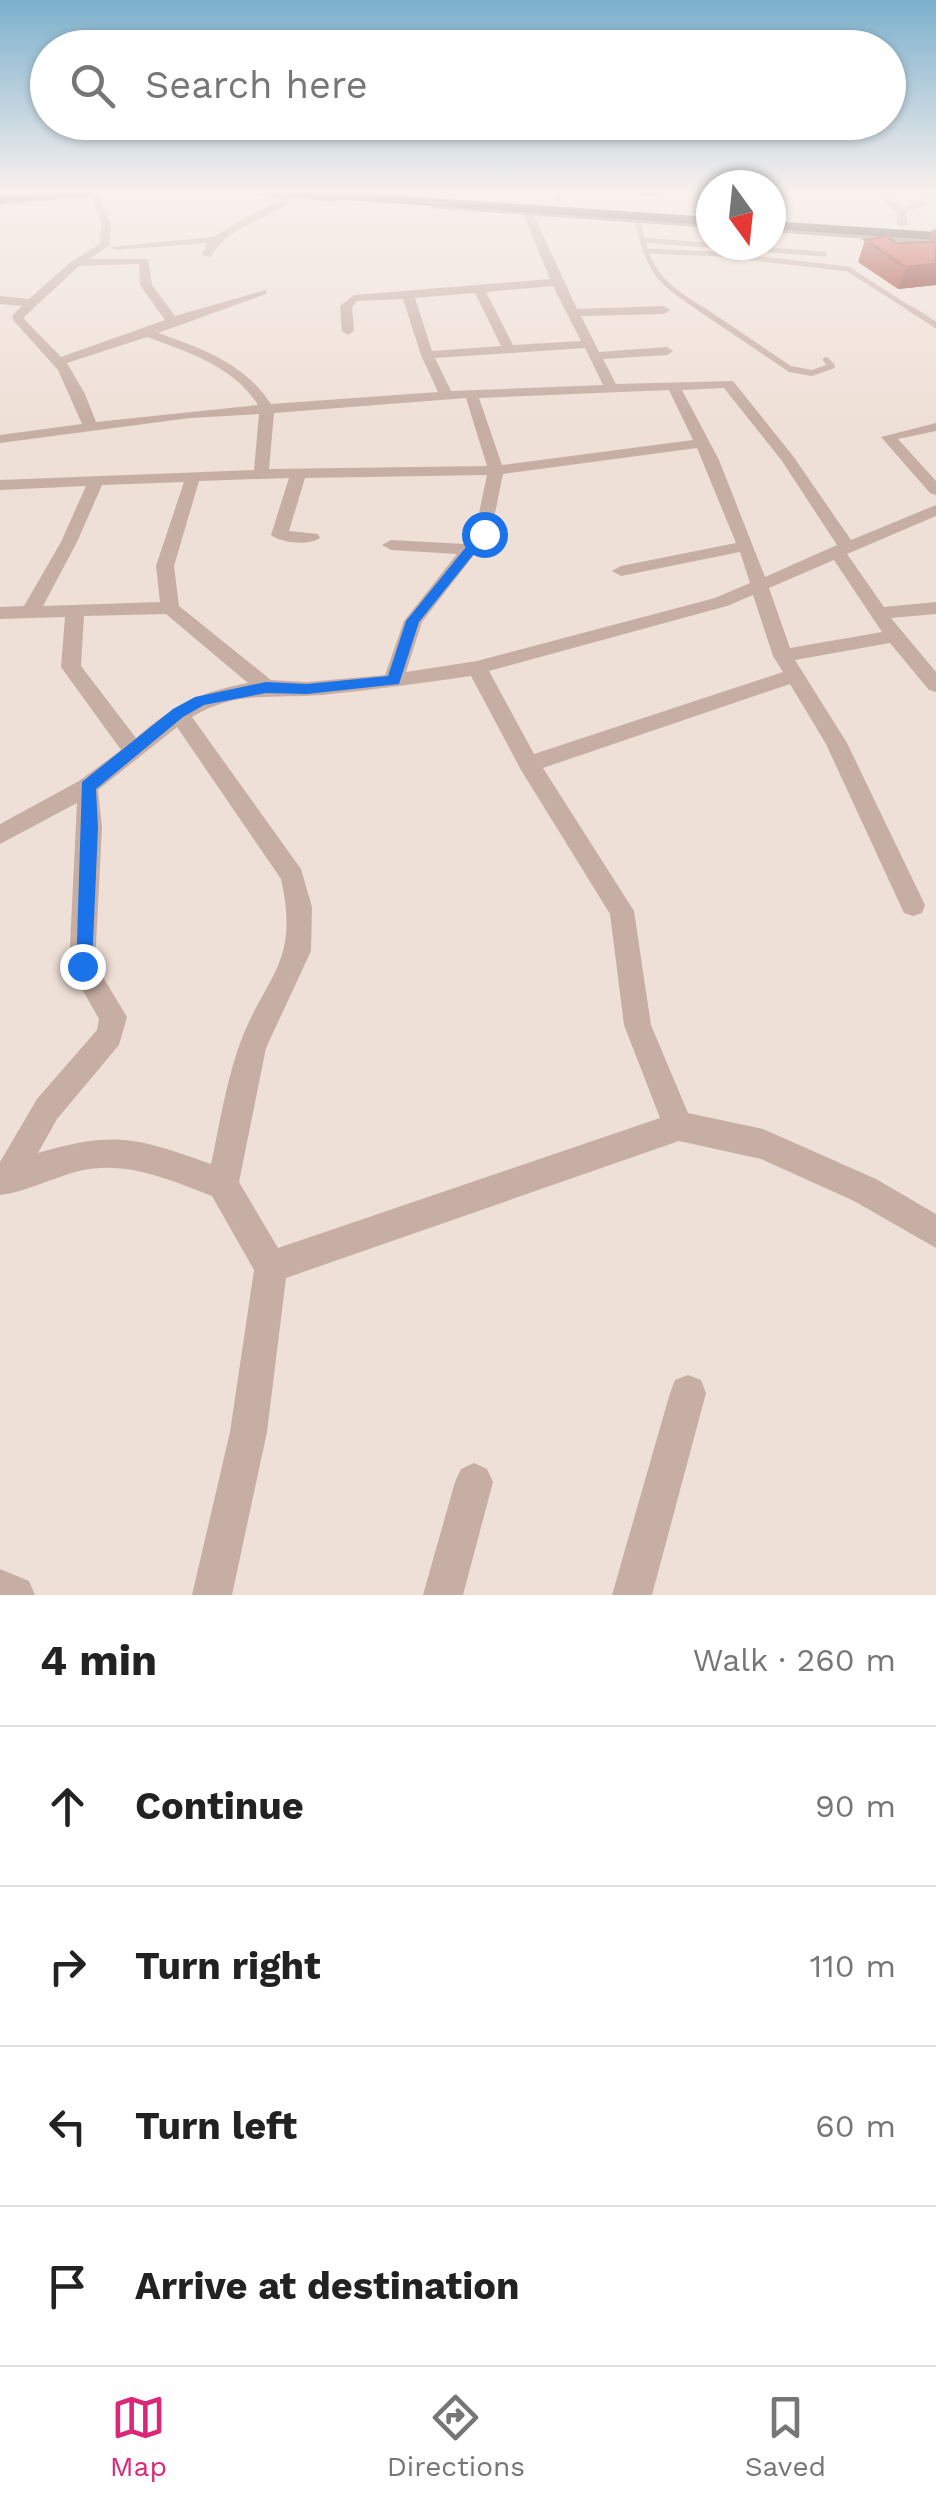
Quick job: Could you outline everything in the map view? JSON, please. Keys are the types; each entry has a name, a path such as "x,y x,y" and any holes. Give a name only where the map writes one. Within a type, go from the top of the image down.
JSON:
{"street":[{"path":"72,267 18,316 60,361 80,391 90,427"},
{"path":"145,267 146,285 172,321"},
{"path":"551,267 610,387"},
{"path":"348,331 346,306 354,298 557,282"},
{"path":"478,288 509,350"},
{"path":"60,361 262,292"},
{"path":"408,295 427,355 446,396"},
{"path":"0,300 32,303"},
{"path":"574,314 664,310"},
{"path":"147,333 210,357 256,387 267,409 261,474"},
{"path":"427,355 509,350 667,351"},
{"path":"0,439 267,409 471,394 729,384 788,458 878,613 936,685"},
{"path":"673,385 746,546 757,586 789,666 836,743 913,905"},
{"path":"394,680 413,621 484,534 496,470 471,394"},
{"path":"936,426 888,437 936,490"},
{"path":"0,486 261,474 496,470 702,443"},
{"path":"298,474 279,535 312,538"},
{"path":"170,608 165,566 193,477"},
{"path":"30,613 69,542 96,481"},
{"path":"0,835 88,787 178,713 219,694 266,688 307,689 478,668 721,602 936,510"},
{"path":"391,544 474,550"},
{"path":"621,571 746,546"},
{"path":"0,614 170,608 266,688"},
{"path":"878,613 936,608"},
{"path":"76,611 71,667 134,752"},
{"path":"529,764 789,666 894,636"},
{"path":"478,668 529,764 622,911 632,937 633,1006 638,1030 679,1126"},
{"path":"178,713 292,876 304,935 298,962 254,1044 222,1184"},
{"path":"5,1178 47,1109 109,1036 113,1026 113,1017 82,966 90,827 88,787"},
{"path":"271,1267 679,1126 763,1144 865,1190 936,1232"},
{"path":"5,1178 80,1156 111,1152 142,1155 222,1184 271,1267 260,1386 238,1498 212,1595"},
{"path":"632,1595 688,1392"},
{"path":"443,1595 474,1482"},
{"path":"0,1588 14,1595"}],"lane":[{"path":"651,267 666,286 790,369 822,372 832,366 826,360"},
{"path":"843,267 936,326"}],"route":[{"path":"82,966 90,827 88,787 178,713 219,694 394,680 413,621 484,534"}]}
